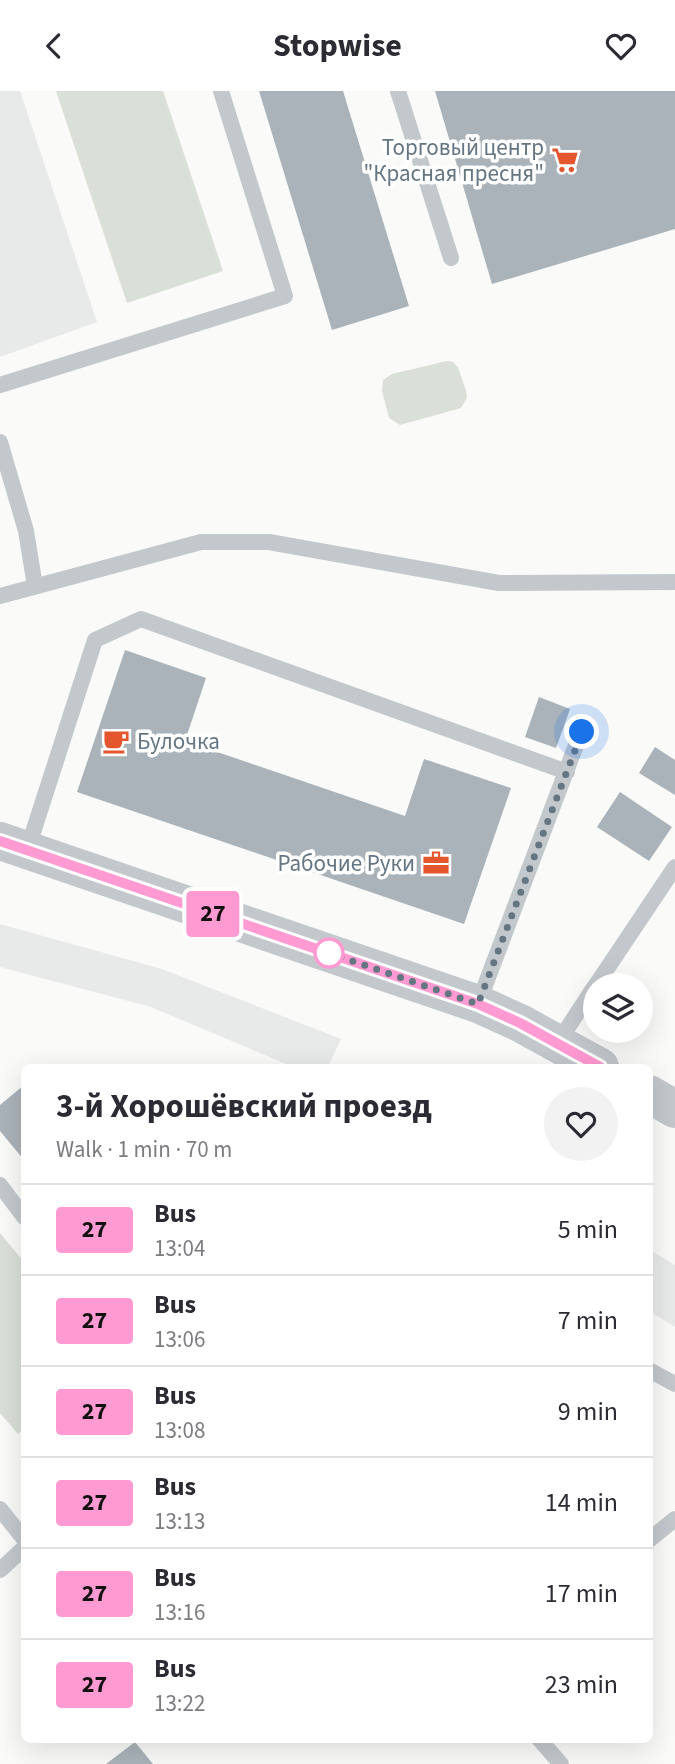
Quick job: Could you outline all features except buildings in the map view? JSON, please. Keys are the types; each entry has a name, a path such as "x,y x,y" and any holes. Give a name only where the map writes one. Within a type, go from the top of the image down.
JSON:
{"street":[{"path":"14,846 478,1004 520,1023 594,1064"},
{"path":"653,1096 675,1108"}],"lane":[{"path":"0,385 285,296 221,91"},
{"path":"398,91 451,258"},
{"path":"0,442 26,531 35,586"},
{"path":"0,596 201,542 269,542 499,583 675,582"},
{"path":"14,846 95,640 141,619 567,772"},
{"path":"478,1004 582,732"},
{"path":"604,973 675,867"},
{"path":"557,1044 583,1004"},
{"path":"0,1185 21,1213"},
{"path":"653,1372 675,1384"},
{"path":"0,1509 21,1535"},
{"path":"653,1538 675,1519"},
{"path":"0,1570 21,1551"},
{"path":"543,1743 561,1764"}],"shaded area":[{"path":"0,91 20,91 97,322 0,357"},
{"path":"56,91 163,91 223,271 127,303"},
{"path":"447,361 458,367 466,391 467,398 461,408 400,425 389,418 382,391 383,380 392,374"},
{"path":"0,924 162,969 341,1039 329,1064 286,1064 151,1007 0,967"},
{"path":"0,1233 21,1258 21,1431 18,1434 0,1413"},
{"path":"653,1251 675,1265 675,1327 653,1313"}],"bus line":[{"name":"27","path":"0,841 478,1004 520,1023 595,1064"}],"place":[{"name":"Торговый центр \"Красная пресня\"","path":"565,160"},
{"name":"Булочка","path":"116,741"},
{"name":"Рабочие Руки","path":"436,863"}],"route":[{"path":"329,953 478,1004 582,732"}]}
